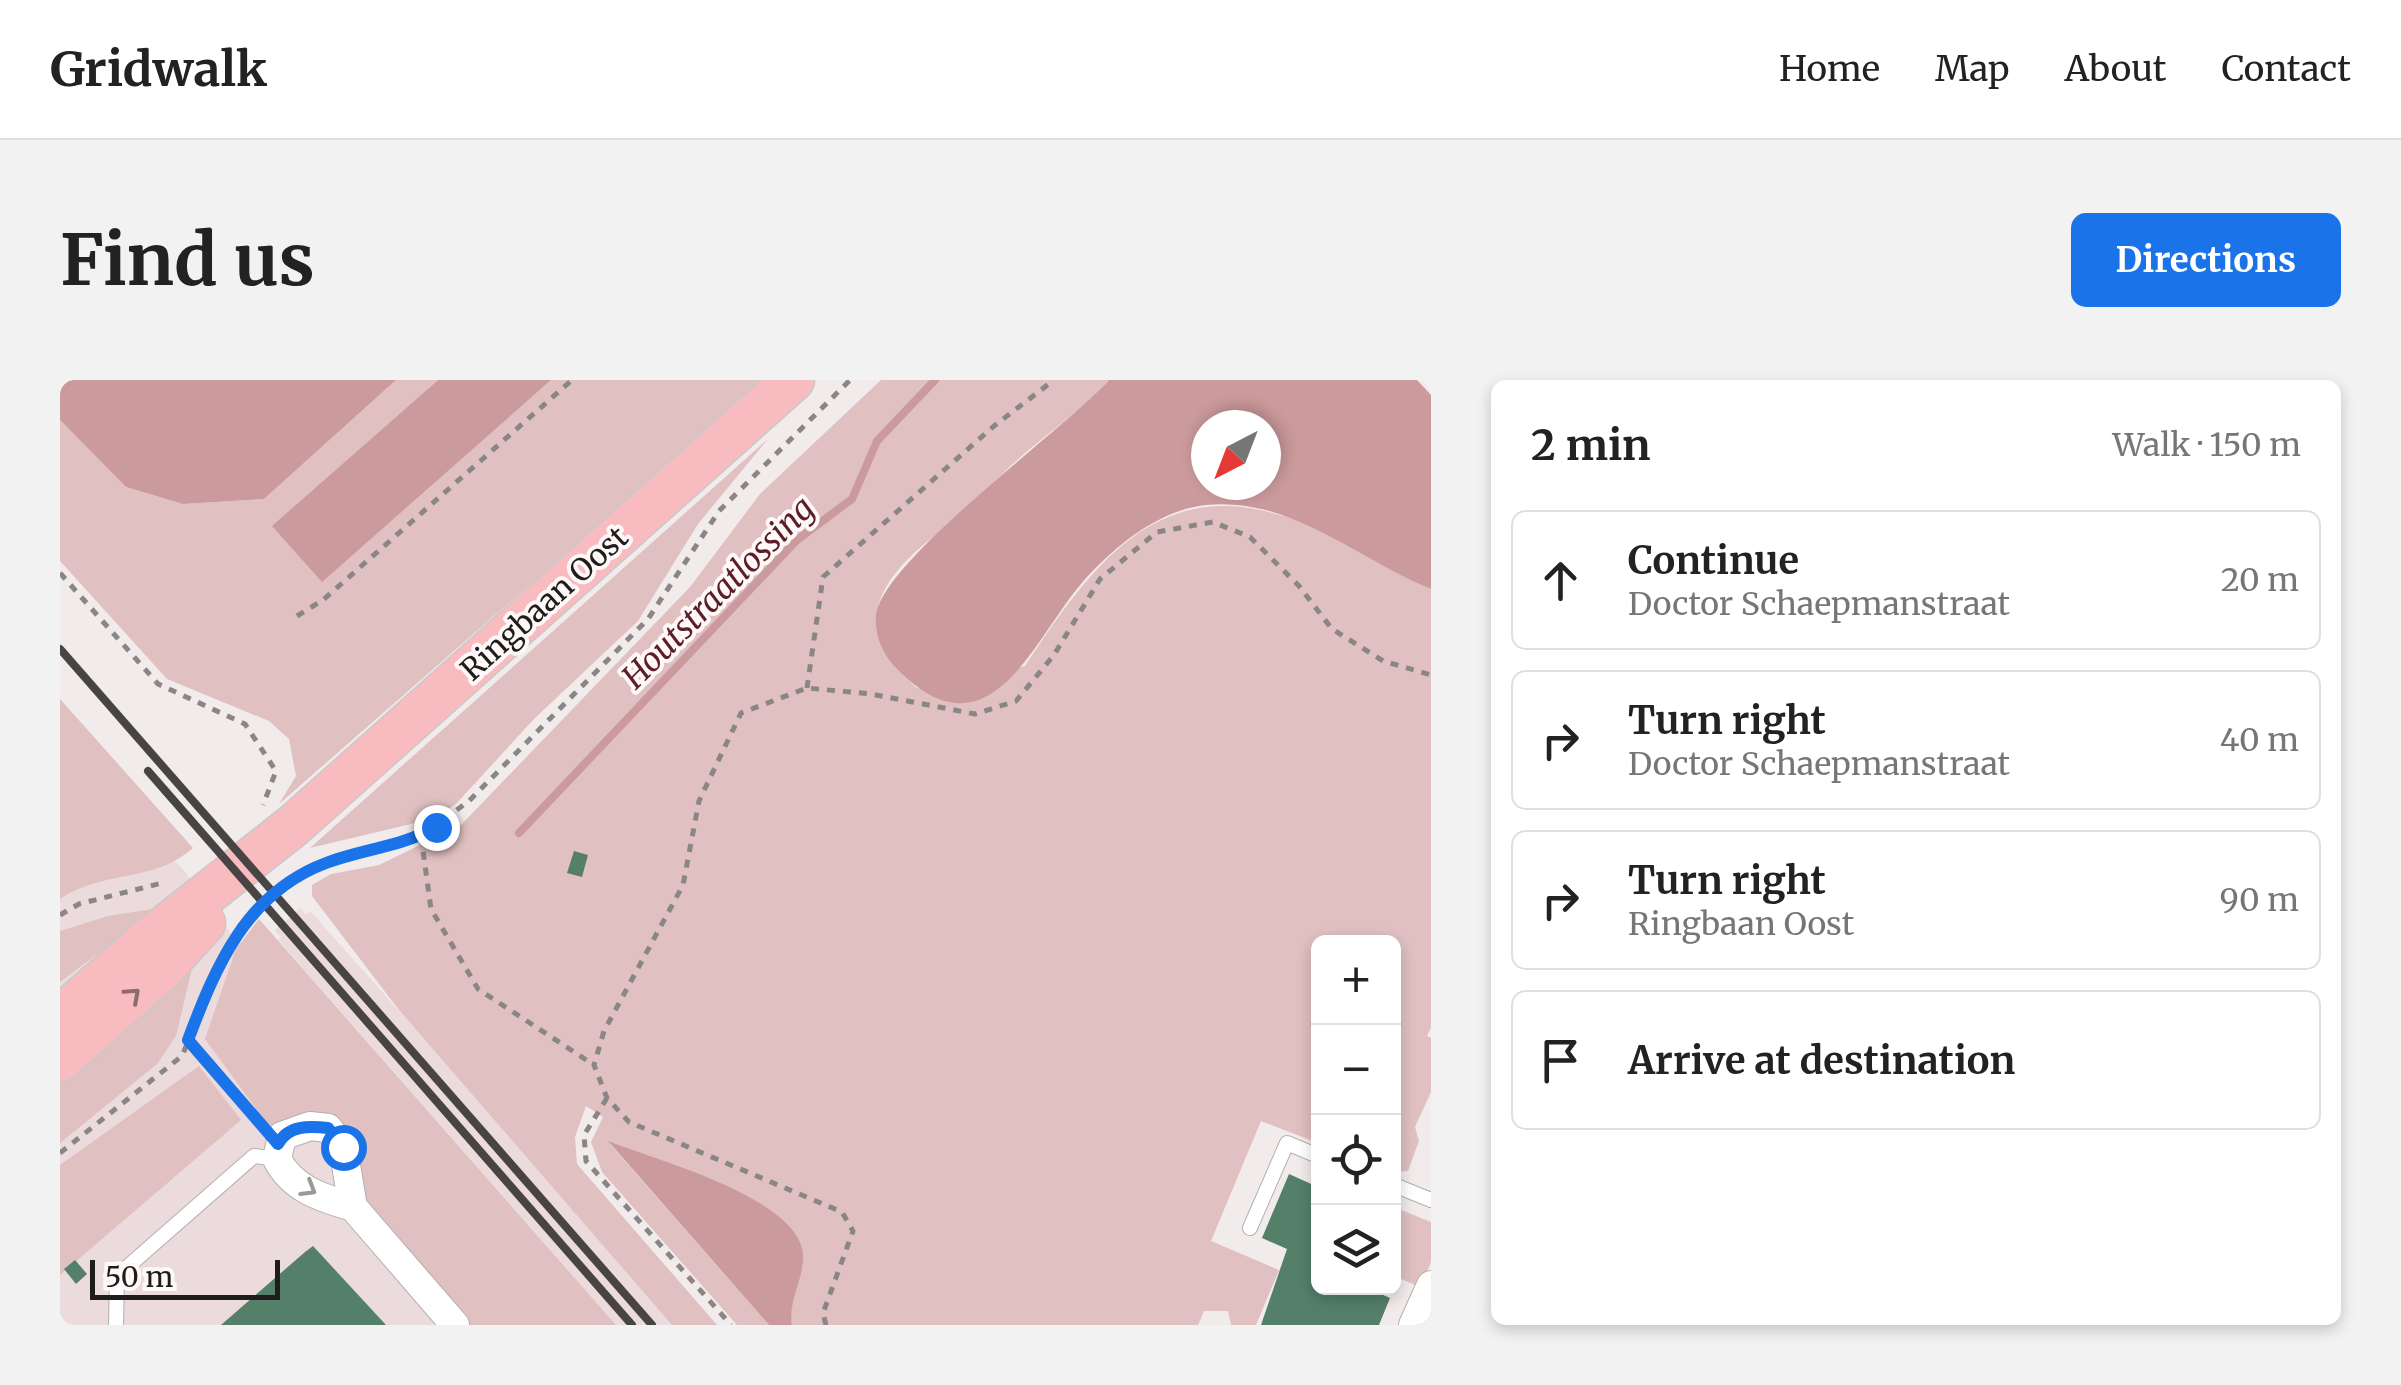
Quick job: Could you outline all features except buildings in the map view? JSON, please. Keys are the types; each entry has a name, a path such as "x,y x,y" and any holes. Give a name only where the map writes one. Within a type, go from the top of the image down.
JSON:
{"main road":[{"name":"Ringbaan Oost","path":"60,1017 275,820 794,380"},
{"name":"Ringbaan Oost","path":"60,1060 162,968 275,820"}],"street":[{"path":"353,1207 314,1195 283,1172 277,1151 290,1130 328,1128 343,1147 353,1207 456,1325"},
{"path":"1413,1325 1431,1285"}],"lane":[{"path":"1250,1228 1287,1143 1311,1153"},
{"path":"116,1325 117,1276 254,1156 277,1151"},
{"path":"1401,1189 1431,1200"}],"path":[{"path":"297,616 324,600 572,380"},
{"path":"60,1153 182,1056 206,994 243,921 299,876 326,862 421,836 469,802 648,620 719,511 850,380"},
{"path":"807,688 822,576 994,426 1054,380"},
{"path":"594,1065 604,1031 683,885 699,801 741,713 807,688 975,714 1016,702 1054,655 1100,579 1157,532 1213,522 1250,536 1332,629 1383,661 1431,675"},
{"path":"60,573 158,684 245,724 276,771 269,796 275,820"},
{"path":"421,836 431,909 478,988 594,1065 607,1098 629,1122 842,1212 853,1231 823,1313 826,1325"},
{"path":"60,915 79,904 173,879"},
{"path":"188,1040 277,1151"},
{"path":"607,1098 584,1135 586,1160 731,1325"}],"shaded area":[{"path":"60,380 396,380 264,499 183,504 126,487 60,420"},
{"path":"396,380 438,380 273,526 322,581 551,380 764,380 279,804 296,776 289,739 269,721 167,679 60,561 60,420 126,487 183,504 264,499"},
{"path":"438,380 551,380 322,582 272,526"},
{"path":"881,380 1109,380 916,551 892,578 877,611 877,634 892,663 917,688 1025,666 1083,586 1113,553 1146,528 1182,512 1223,506 1269,512 1322,531 1431,589 1431,1027 1427,1036 1431,1038 1431,1092 1415,1127 1419,1141 1408,1171 1401,1172 1401,935 1311,935 1311,1140 1261,1121 1211,1241 1279,1270 1256,1325 1231,1325 1228,1311 1204,1311 1198,1325 792,1325 790,1313 803,1264 610,1144 769,1325 737,1325 602,1172 591,1142 603,1117 586,1106 575,1137 577,1164 717,1325 672,1325 399,1010 312,896 312,885 331,874 379,865 461,825 690,587 760,494"},
{"path":"1109,380 1417,380 1431,395 1431,589 1323,533 1266,510 1237,505 1188,508 1137,533 1107,557 1081,584 1007,682 985,697 961,703 933,697 890,662 877,633 876,615 886,591 909,562"},
{"path":"768,439 698,524 638,621 534,719 456,804 432,819 310,848"},
{"path":"60,699 193,848 162,867 93,884 60,899"},
{"path":"60,753 182,868 524,1325 60,1325"},
{"path":"159,908 60,982 60,931 108,916"},
{"path":"301,908 305,914 311,912 508,1133 672,1325 616,1325 278,940 281,937 275,930"},
{"path":"259,919 616,1325 469,1325 377,1218 316,1123 268,1125 205,1039 236,949"},
{"path":"194,960 176,1036 157,1064 60,1143 60,1079"},
{"path":"199,1066 241,1120 60,1275 60,1165"},
{"path":"608,1141 718,1182 773,1212 792,1229 803,1258 792,1306 792,1325 769,1325"},
{"path":"1401,1210 1431,1222 1431,1262 1420,1287 1401,1279"}],"waterway":[{"name":"Houtstraatlossing","path":"519,833 797,540 852,499 877,441 935,380"}],"railway":[{"path":"60,649 652,1325"},
{"path":"148,771 632,1325"}],"route":[{"path":"343,1147 328,1128 310,1126 290,1130 278,1144 188,1040 218,967 243,921 299,876 326,862 389,847 436,827"}]}
